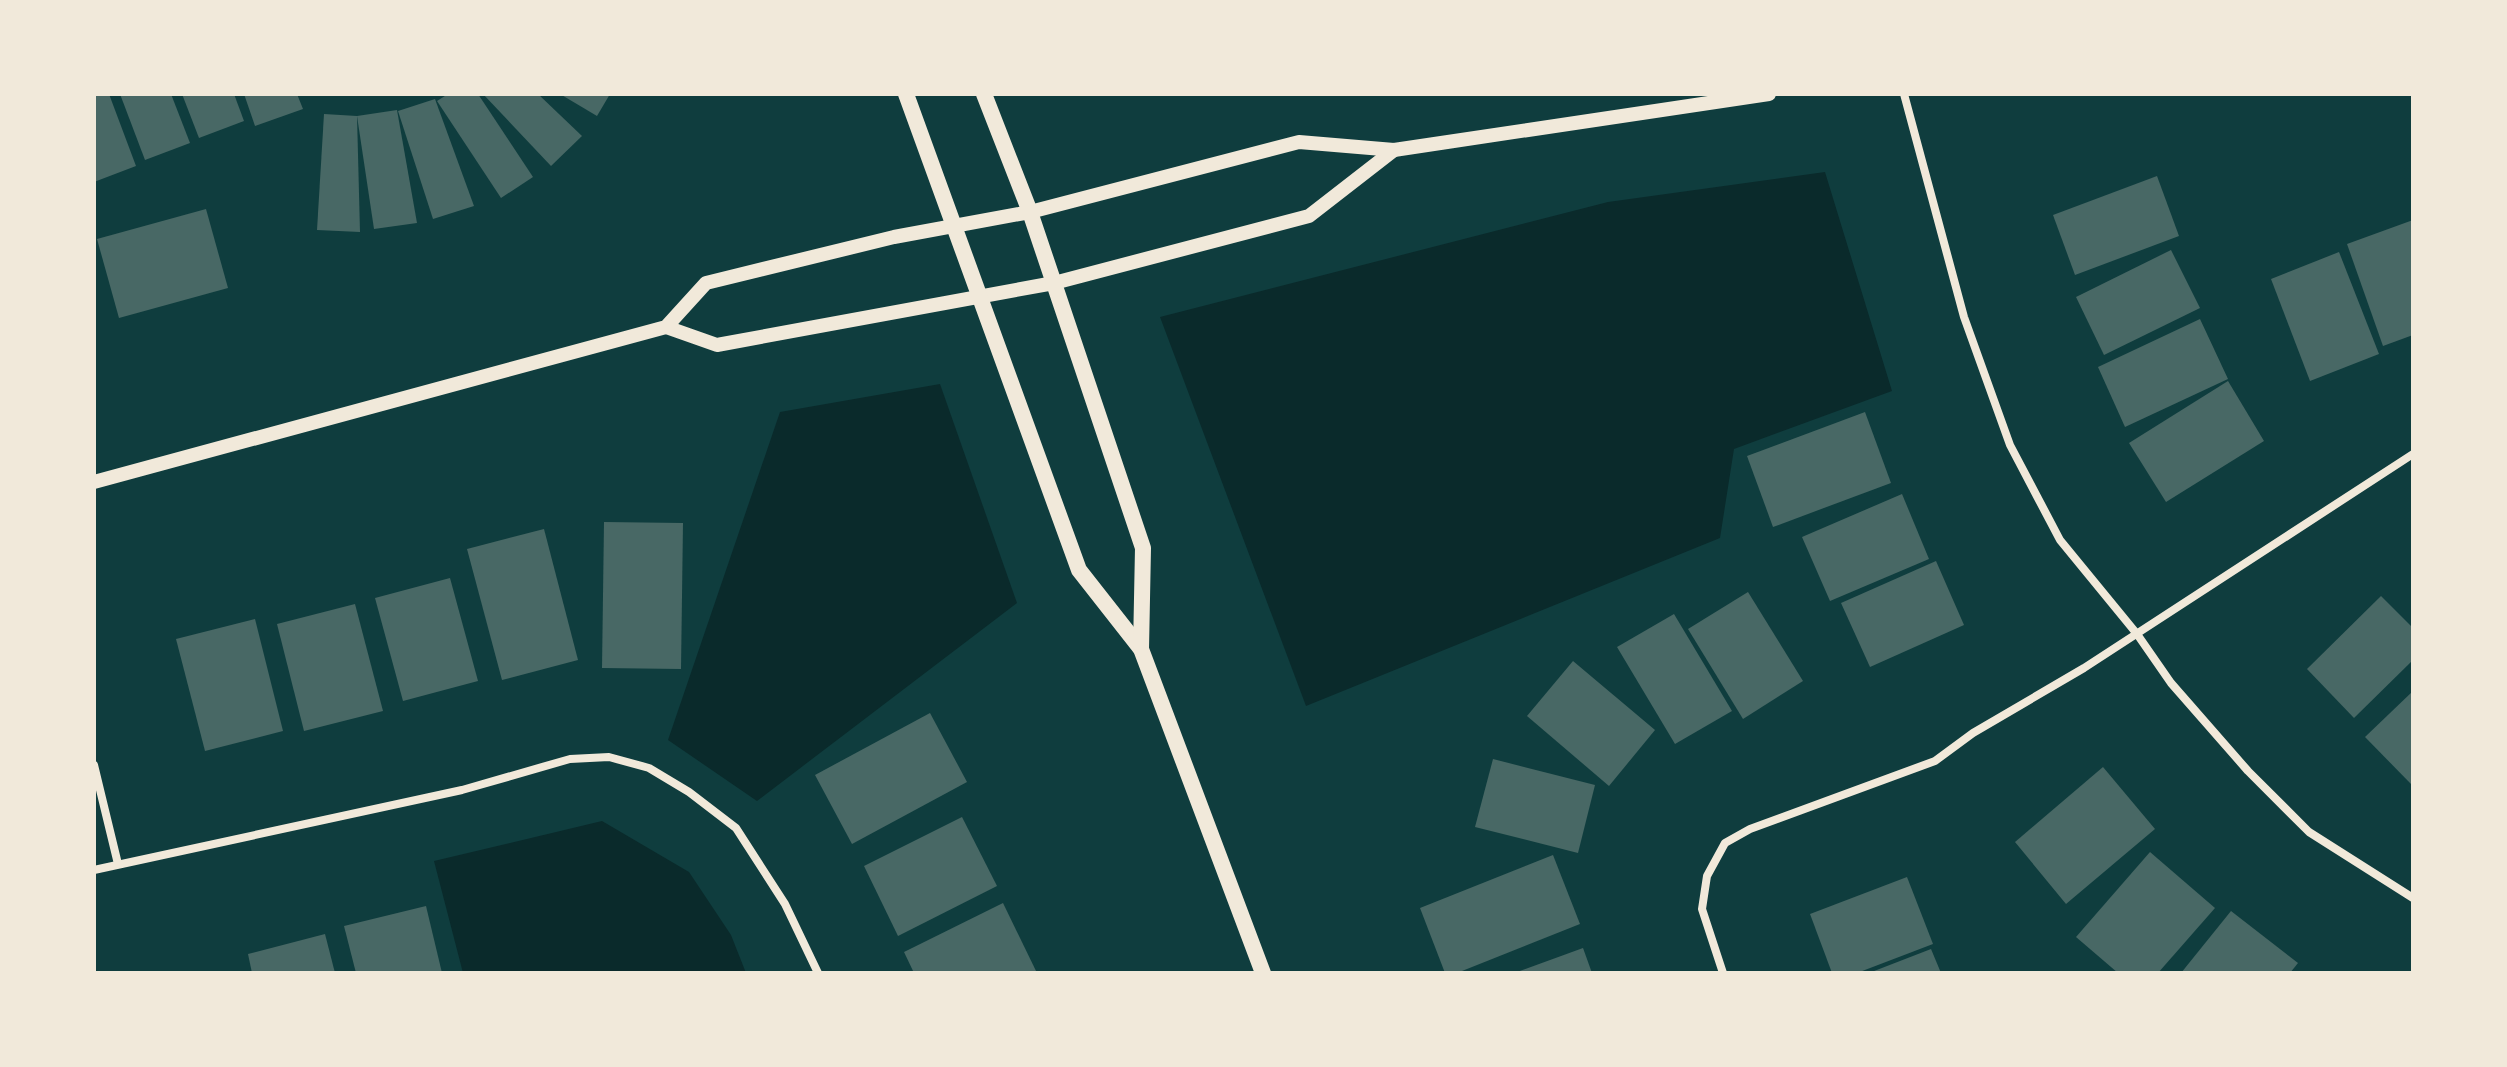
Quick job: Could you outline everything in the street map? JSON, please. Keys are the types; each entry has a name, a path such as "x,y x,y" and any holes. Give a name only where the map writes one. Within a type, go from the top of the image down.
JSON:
{"main road":[{"path":"906,94 1079,570 1141,649 1263,973"},
{"path":"984,94 1030,212 1143,548 1141,649"}],"street":[{"path":"94,482 666,327 706,283 894,237 1030,212 1299,142 1394,150 1769,94"},
{"path":"1904,94 1964,317 2010,445 2060,540 2137,634 2171,683 2248,771 2309,832 2413,898"},
{"path":"666,327 717,345 1054,283 1309,216 1394,150"},
{"path":"1723,973 1702,909 1707,876 1725,843 1750,829 1935,761 1973,733 2137,634 2413,454"},
{"path":"94,870 462,790 570,759 609,757 649,768 689,792 736,828 785,904 818,973"},
{"path":"94,765 118,864"}],"water":[{"path":"1825,172 1892,391 1734,449 1720,538 1306,706 1160,317 1608,202"},
{"path":"940,384 1017,603 757,801 668,740 780,412"},
{"path":"602,821 689,872 731,935 746,973 463,973 434,861"}],"building":[{"path":"94,94 109,94 136,166 94,182"},
{"path":"120,94 171,94 190,143 145,160"},
{"path":"182,94 234,94 244,121 199,138"},
{"path":"244,94 297,94 303,109 255,126"},
{"path":"448,94 478,94 533,177 501,198 437,101"},
{"path":"483,94 538,94 582,136 551,166"},
{"path":"560,94 610,94 597,116"},
{"path":"435,99 474,206 433,219 398,111"},
{"path":"397,110 417,223 374,229 357,116"},
{"path":"324,114 357,116 360,232 317,230"},
{"path":"2157,176 2179,236 2075,275 2053,215"},
{"path":"206,209 228,288 119,318 97,239"},
{"path":"2413,220 2413,335 2383,346 2347,244"},
{"path":"2171,250 2200,308 2104,355 2076,297"},
{"path":"2339,252 2379,354 2310,381 2271,279"},
{"path":"2200,319 2228,379 2125,427 2098,367"},
{"path":"2228,381 2264,441 2166,502 2129,443"},
{"path":"1865,412 1891,483 1773,527 1747,456"},
{"path":"1902,494 1929,559 1830,601 1802,537"},
{"path":"604,522 683,523 681,669 602,668"},
{"path":"544,529 578,660 502,680 467,549"},
{"path":"1936,561 1964,625 1870,667 1841,603"},
{"path":"450,578 478,681 403,701 375,598"},
{"path":"1748,592 1803,681 1743,719 1688,629"},
{"path":"2381,596 2413,628 2413,660 2354,718 2307,669"},
{"path":"355,604 383,711 304,731 277,624"},
{"path":"1674,614 1732,711 1675,744 1617,647"},
{"path":"255,619 283,731 205,751 176,639"},
{"path":"1573,661 1655,730 1609,786 1527,716"},
{"path":"2413,691 2413,782 2411,784 2365,737"},
{"path":"930,713 967,782 852,844 815,775"},
{"path":"1493,759 1595,785 1578,853 1475,827"},
{"path":"2103,767 2155,829 2066,904 2015,842"},
{"path":"962,817 997,886 898,936 864,866"},
{"path":"2150,852 2215,908 2158,973 2118,973 2076,937"},
{"path":"1553,855 1580,924 1457,973 1445,973 1420,908"},
{"path":"1907,877 1933,944 1857,973 1832,973 1810,914"},
{"path":"1003,903 1037,973 914,973 904,952"},
{"path":"426,906 442,973 356,973 344,926"},
{"path":"2231,911 2298,963 2290,973 2181,973"},
{"path":"325,934 335,973 252,973 248,954"},
{"path":"1583,948 1592,973 1514,973"},
{"path":"1931,949 1941,973 1869,973"}]}
